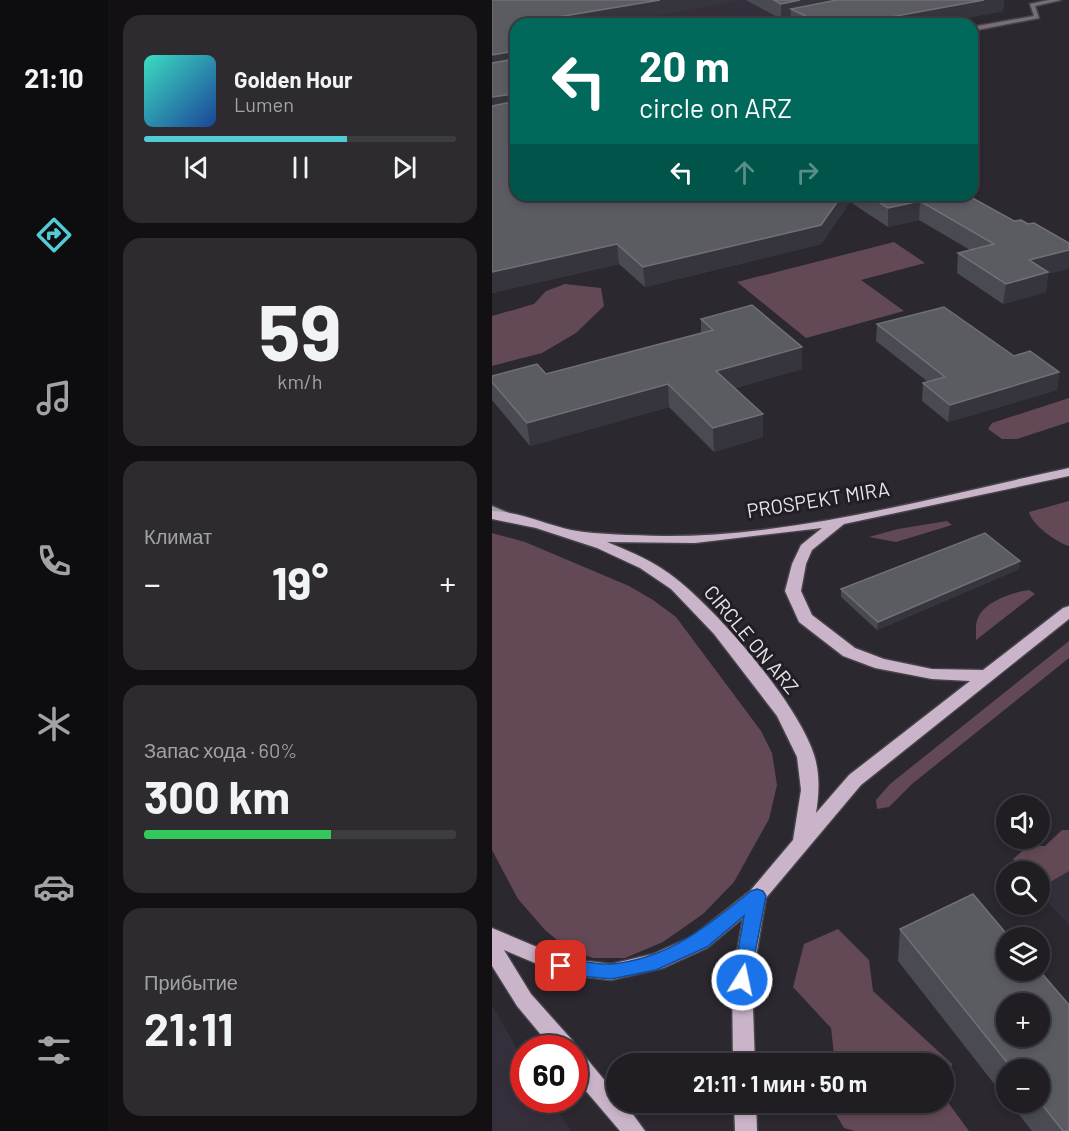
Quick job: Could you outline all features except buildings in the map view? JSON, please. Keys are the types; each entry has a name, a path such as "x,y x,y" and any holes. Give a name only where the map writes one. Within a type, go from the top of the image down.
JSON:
{"main road":[{"name":"PROSPEKT MIRA","path":"572,534 635,540 695,539 842,520 1069,472"},
{"name":"CIRCLE ON ARZ","path":"496,513 572,534 627,554 662,574 691,601 740,655 784,712 805,755 811,786 802,843"},
{"path":"842,520 806,548 799,564 793,591 805,618 849,652 881,664 932,674 986,676"},
{"path":"492,936 561,966 611,972 656,962 700,942 757,896 855,780 1069,611"},
{"path":"744,1053 742,980 757,896"},
{"path":"492,948 524,1000 554,1035"},
{"path":"588,1077 634,1131"},
{"path":"745,1113 746,1131"}],"street":[{"path":"978,28 1037,17 1032,5 1058,0"},
{"path":"801,18 812,16"}],"shaded area":[{"path":"492,0 872,0 774,18 510,18"},
{"path":"894,242 925,263 861,280 904,311 806,338 737,282"},
{"path":"565,284 601,288 604,306 576,333 542,353 492,366 492,316 534,304 546,291"},
{"path":"1069,398 1069,422 1017,439 1002,439 988,429 992,423"},
{"path":"1069,501 1069,546 1045,532 1034,522 1029,512"},
{"path":"947,521 952,525 896,542 869,537 898,529"},
{"path":"492,533 525,542 629,586 676,617 761,731 772,753 777,785 769,819 734,882 703,914 663,942 625,958 593,958 569,950 545,930 518,899 492,850"},
{"path":"1029,590 1035,594 976,640 977,621 988,606 1001,598"},
{"path":"1069,641 1069,658 912,784 889,807 877,809 876,800 890,784"},
{"path":"1062,830 1069,830 1069,871 1050,882 1050,861 1015,861 1013,859 1025,849 1050,849 1050,841"},
{"path":"1069,848 1069,925 1050,904 1050,861 1043,861"},
{"path":"838,929 869,960 873,991 940,1053 834,1053 831,1028 793,987 804,944"},
{"path":"492,1005 510,1036 510,1113 559,1113 572,1131 492,1131"},
{"path":"954,1111 969,1131 855,1131 844,1128 835,1113 954,1113"}],"route":[{"path":"561,966 611,972 656,962 700,942 757,896 742,980"}]}
